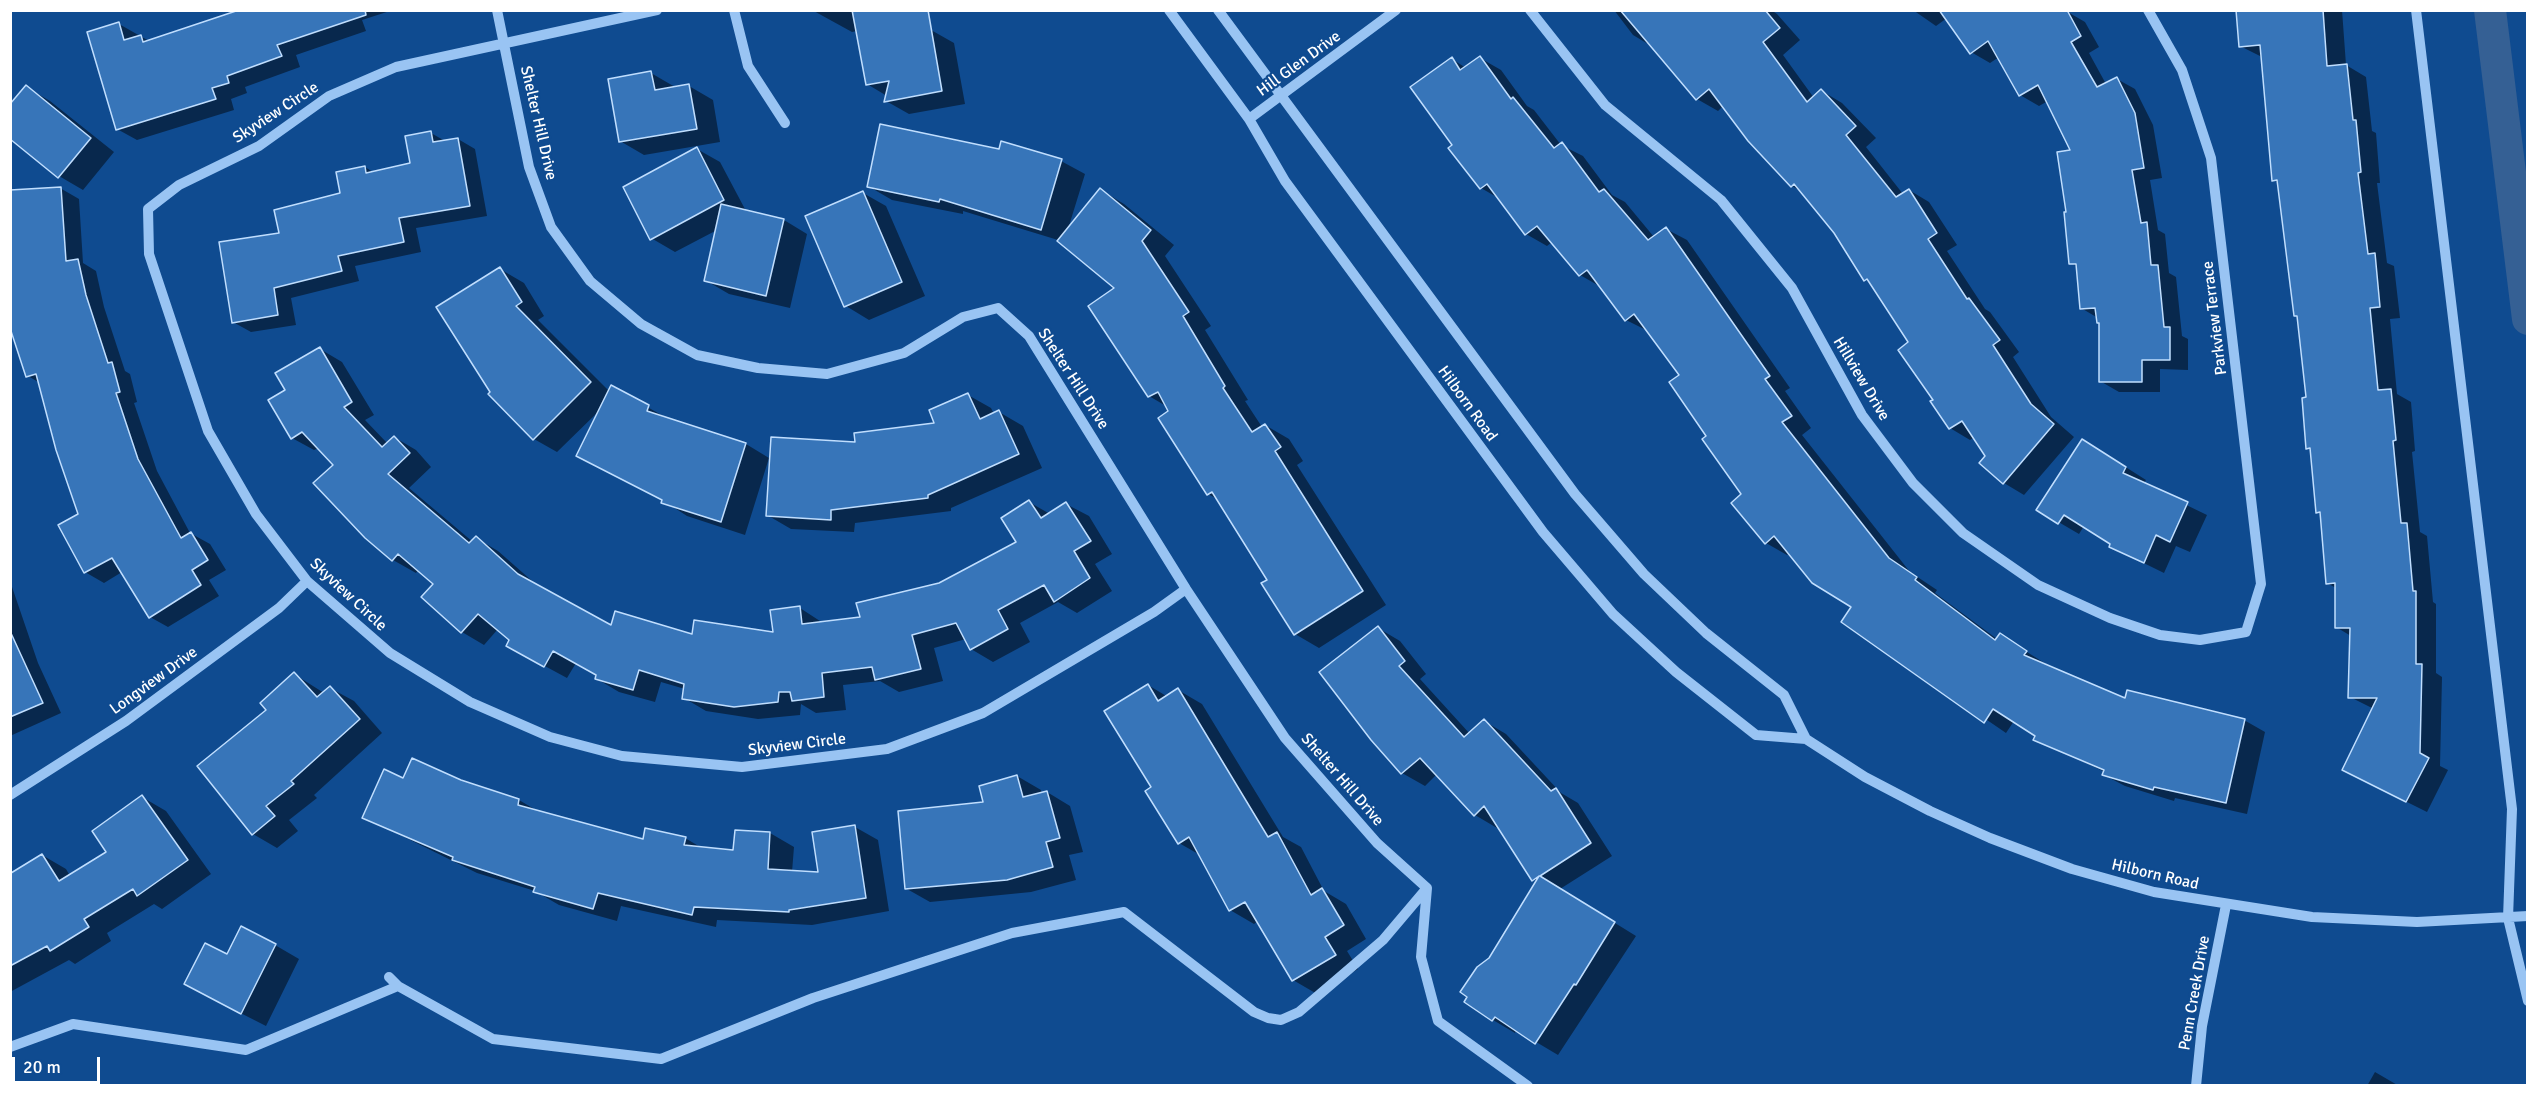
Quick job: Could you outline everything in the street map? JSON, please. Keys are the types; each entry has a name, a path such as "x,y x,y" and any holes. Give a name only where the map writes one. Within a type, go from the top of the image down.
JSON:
{"street":[{"name":"Shelter Hill Drive","path":"497,10 529,167 551,227 590,281 641,324 697,355 758,368 827,374 904,353 963,317 998,308 1029,336 1186,589 1285,738 1377,843 1427,888"},
{"name":"Skyview Circle","path":"657,10 396,67 329,96 259,146 179,185 148,209 149,254 208,431 256,514 307,580 390,653 470,702 550,737 622,756 742,767 887,749 983,713 1154,612 1186,589"},
{"path":"734,10 748,66 785,123"},
{"name":"Hilborn Road","path":"1169,10 1249,119 1285,181 1542,532 1613,614 1676,672 1756,735 1806,740 1865,777 1929,811 1990,838 2082,872 2154,892 2226,905 2324,918 2417,922 2528,916"},
{"name":"Hilborn Road","path":"1218,10 1575,494 1644,574 1706,633 1784,695 1806,740"},
{"name":"Hill Glen Drive","path":"1249,119 1396,10"},
{"name":"Hillview Drive","path":"1530,10 1605,105 1721,200 1792,288 1862,415 1913,483 1963,533 2038,585 2109,618 2160,635 2200,640 2246,632"},
{"name":"Parkview Terrace","path":"2148,10 2182,70 2211,158 2261,584 2246,632"},
{"path":"2416,10 2512,809 2508,918 2528,1001"},
{"name":"Longview Drive","path":"10,795 126,721 279,608 307,580"},
{"path":"389,977 398,986 493,1039 661,1059 813,998 1012,933 1124,912 1254,1012 1281,1020 1299,1012 1383,940 1427,888"},
{"path":"1427,888 1420,957 1438,1021 1528,1086"},
{"name":"Penn Creek Drive","path":"2196,1086 2204,1015 2226,905"},
{"path":"10,1047 72,1024 246,1050 398,986"}],"building":[{"path":"239,10 365,10 366,15 277,45 282,56 227,76 229,83 212,88 216,99 116,130 87,32 119,22 124,40 141,35 143,42"},
{"path":"852,10 928,10 942,91 884,102 889,81 866,85"},
{"path":"1620,10 1765,10 1780,28 1763,42 1807,102 1821,89 1856,126 1846,135 1896,197 1909,189 1937,233 1928,239 1967,299 1969,298 2000,340 1993,345 2031,404 2054,424 2003,484 1979,463 1985,456 1962,421 1949,429 1930,401 1933,400 1898,350 1908,342 1867,279 1864,281 1834,233 1794,184 1791,187 1748,141 1709,89 1696,100"},
{"path":"1939,10 2067,10 2081,36 2071,42 2097,87 2117,77 2135,113 2144,168 2132,170 2141,223 2147,222 2151,265 2158,265 2164,327 2170,327 2170,360 2142,360 2142,382 2099,382 2099,323 2097,323 2095,308 2080,309 2076,264 2069,264 2064,212 2066,212 2057,152 2070,150 2038,85 2019,96 1988,41 1970,54"},
{"path":"2236,10 2323,10 2327,66 2347,64 2353,120 2356,120 2361,172 2358,173 2368,254 2375,253 2380,307 2370,308 2378,390 2391,389 2396,440 2393,441 2401,523 2407,523 2413,591 2416,591 2416,664 2422,664 2420,753 2429,758 2406,802 2342,770 2377,698 2348,698 2350,628 2335,628 2335,583 2326,584 2320,512 2316,513 2310,448 2306,449 2302,398 2306,397 2297,316 2294,316 2277,180 2272,181 2260,45 2239,47"},
{"path":"1480,56 1511,99 1513,97 1554,148 1562,142 1599,192 1604,189 1648,240 1666,227 1770,376 1765,379 1792,416 1782,422 1889,558 1917,577 1915,580 1995,640 2000,633 2027,651 2024,655 2125,698 2127,690 2245,719 2226,803 2154,787 2153,790 2102,775 2104,770 2033,740 2035,736 1993,709 1984,723 1841,622 1851,607 1812,583 1774,536 1765,544 1731,503 1741,494 1702,439 1706,436 1669,382 1679,375 1634,314 1625,321 1587,270 1579,276 1537,226 1525,235 1487,184 1480,189 1448,148 1452,145 1410,87 1452,57 1460,70"},
{"path":"651,71 655,90 689,84 697,129 619,142 608,79"},
{"path":"26,85 91,138 58,178 10,139 10,104"},
{"path":"880,124 999,149 1001,141 1062,159 1041,230 940,199 939,202 867,187"},
{"path":"431,131 433,142 458,138 470,206 399,218 404,242 338,256 342,271 274,288 278,315 232,323 219,242 279,233 274,210 340,193 336,172 365,166 366,173 410,163 405,136"},
{"path":"697,147 724,200 650,240 623,187"},
{"path":"61,187 66,261 78,259 86,295 108,363 112,362 120,392 116,393 138,459 181,538 191,532 208,560 192,570 201,585 149,618 112,558 84,573 58,525 78,514 56,450 36,374 26,377 10,328 10,190"},
{"path":"1100,188 1151,230 1142,241 1189,312 1183,316 1225,386 1223,388 1252,432 1265,424 1281,447 1275,451 1363,591 1294,635 1261,583 1267,580 1212,492 1207,495 1158,418 1168,411 1158,392 1148,397 1088,306 1114,288 1057,241"},
{"path":"863,191 902,282 844,307 805,216"},
{"path":"721,204 784,219 766,296 704,281"},
{"path":"500,267 522,302 516,306 591,382 533,440 488,394 490,392 436,307"},
{"path":"320,347 352,402 344,407 382,447 394,436 410,453 388,474 469,543 476,536 518,574 611,625 615,611 692,634 694,620 773,632 770,610 800,606 802,624 860,617 856,603 939,583 1016,542 1001,518 1029,500 1041,518 1066,502 1091,541 1074,551 1090,578 1054,602 1044,585 998,610 1008,629 970,650 956,623 912,635 921,669 875,680 872,667 822,673 824,697 792,701 790,692 779,692 778,702 734,707 682,699 684,684 639,670 633,690 595,679 596,675 553,651 544,667 506,646 509,640 478,614 461,633 421,597 433,584 398,554 392,561 365,538 313,483 333,465 302,432 291,439 268,400 285,390 275,373"},
{"path":"611,385 649,405 647,411 746,443 721,522 661,503 662,500 576,456"},
{"path":"968,393 980,419 999,410 1019,454 928,495 928,498 831,510 831,520 766,516 771,437 855,442 854,433 934,423 929,410"},
{"path":"2082,439 2126,467 2123,473 2188,502 2170,542 2156,535 2144,563 2109,547 2110,544 2064,515 2058,524 2036,510"},
{"path":"1378,626 1405,661 1399,666 1464,737 1484,719 1551,791 1556,788 1591,843 1540,876 1615,922 1576,985 1574,984 1535,1044 1495,1017 1492,1021 1464,1002 1467,997 1460,992 1477,967 1489,958 1539,876 1532,881 1484,806 1474,816 1420,758 1401,774 1371,740 1319,672"},
{"path":"10,631 43,703 10,717"},
{"path":"294,672 317,697 330,686 360,719 291,781 294,784 266,806 275,816 252,835 197,766 266,710 260,703"},
{"path":"1148,684 1158,701 1178,688 1268,837 1277,832 1311,895 1322,888 1344,925 1325,937 1336,955 1292,981 1245,902 1229,911 1189,837 1178,844 1145,791 1151,787 1104,711"},
{"path":"412,758 461,780 519,799 518,805 643,839 645,828 686,837 684,845 733,850 735,830 770,832 768,869 818,872 812,832 855,825 866,898 789,910 789,912 694,907 692,915 598,893 593,909 533,892 535,887 452,860 453,857 362,818 384,769 403,778"},
{"path":"1017,775 1023,797 1047,791 1060,838 1046,842 1053,867 1007,880 905,889 898,811 983,802 979,786"},
{"path":"142,795 188,860 137,896 133,889 84,919 89,927 50,951 47,946 10,966 11,873 42,854 59,881 106,852 92,831"},
{"path":"241,926 276,944 241,1014 184,984 205,943 227,954"}],"waterway":[{"path":"2490,10 2528,319"}]}
